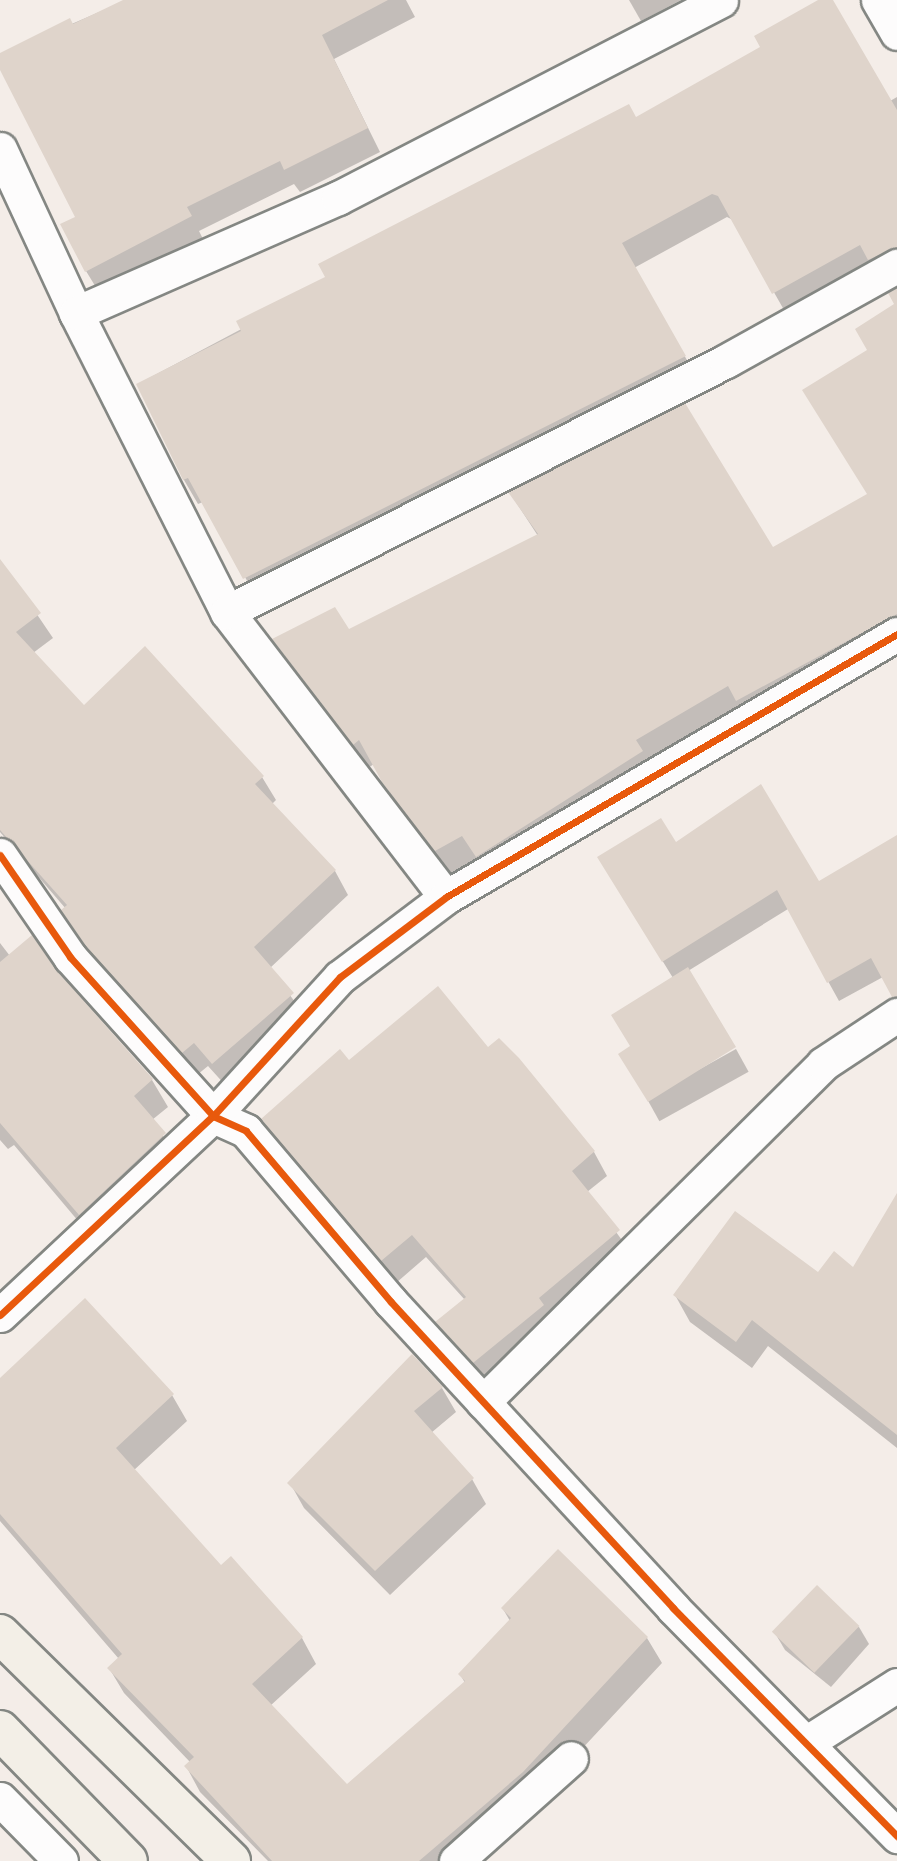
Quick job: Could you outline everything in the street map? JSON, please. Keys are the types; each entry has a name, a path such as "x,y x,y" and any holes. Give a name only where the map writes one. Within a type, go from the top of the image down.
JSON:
{"main road":[{"path":"0,1634 231,1861"},
{"path":"0,1730 128,1861"}],"street":[{"path":"76,313 338,198 721,0"},
{"path":"878,0 897,33"},
{"path":"0,149 76,313 227,612 446,897"},
{"path":"227,612 726,361 897,266"},
{"path":"0,1315 213,1116 340,976 446,897 894,641"},
{"path":"0,855 70,957 213,1116 246,1131 483,1402 673,1608 897,1836"},
{"path":"483,1402 823,1064 897,1015"},
{"path":"806,1743 897,1685"},
{"path":"456,1861 571,1758"},
{"path":"0,1799 61,1861"}],"building":[{"path":"123,0 388,0 322,35 368,128 284,170 280,161 187,207 192,216 85,272 60,224 75,217 0,70 0,53 70,18 73,24"},
{"path":"818,0 833,0 897,110 897,247 868,260 860,245 772,294 718,196 712,194 622,243 686,356 243,579 188,478 183,480 136,384 241,331 236,321 325,277 318,264 629,104 636,117 760,47 754,36"},
{"path":"897,288 897,614 736,701 728,686 636,740 643,751 476,857 462,836 435,851 382,782 359,740 353,745 272,639 335,607 349,629 538,534 508,492 685,403 773,547 867,494 802,390 867,350 855,329 894,304 888,293"},
{"path":"0,559 41,613 16,632 84,705 145,646 264,776 255,784 336,870 254,947 294,993 212,1064 194,1043 182,1053 85,945 61,910 67,905 0,830"},
{"path":"761,784 819,881 897,835 897,996 892,997 871,958 827,983 777,890 662,962 597,857 661,818 676,842"},
{"path":"32,935 56,970 153,1079 134,1096 166,1133 79,1215 0,1123 0,962"},
{"path":"688,967 736,1047 648,1102 618,1054 630,1046 611,1015"},
{"path":"438,986 488,1047 499,1038 519,1058 595,1151 572,1171 620,1230 539,1298 544,1305 473,1363 435,1322 466,1297 412,1235 381,1261 261,1119 340,1049 349,1060"},
{"path":"897,1193 897,1435 752,1320 736,1342 673,1295 735,1211 818,1272 834,1251 853,1267"},
{"path":"85,1298 174,1394 116,1448 221,1565 231,1556 303,1637 252,1684 347,1784 465,1681 458,1674 511,1618 501,1608 558,1549 648,1637 523,1772 419,1861 272,1861 184,1766 194,1757 107,1668 122,1654 0,1514 0,1378"},
{"path":"412,1354 443,1387 414,1411 474,1478 375,1571 287,1483"},
{"path":"817,1585 859,1626 814,1673 772,1632"}],"cycle path":[{"path":"0,1315 213,1116 340,977 446,897 897,634"},
{"path":"0,855 70,957 213,1116 246,1131 391,1302 673,1608 897,1836"}]}
